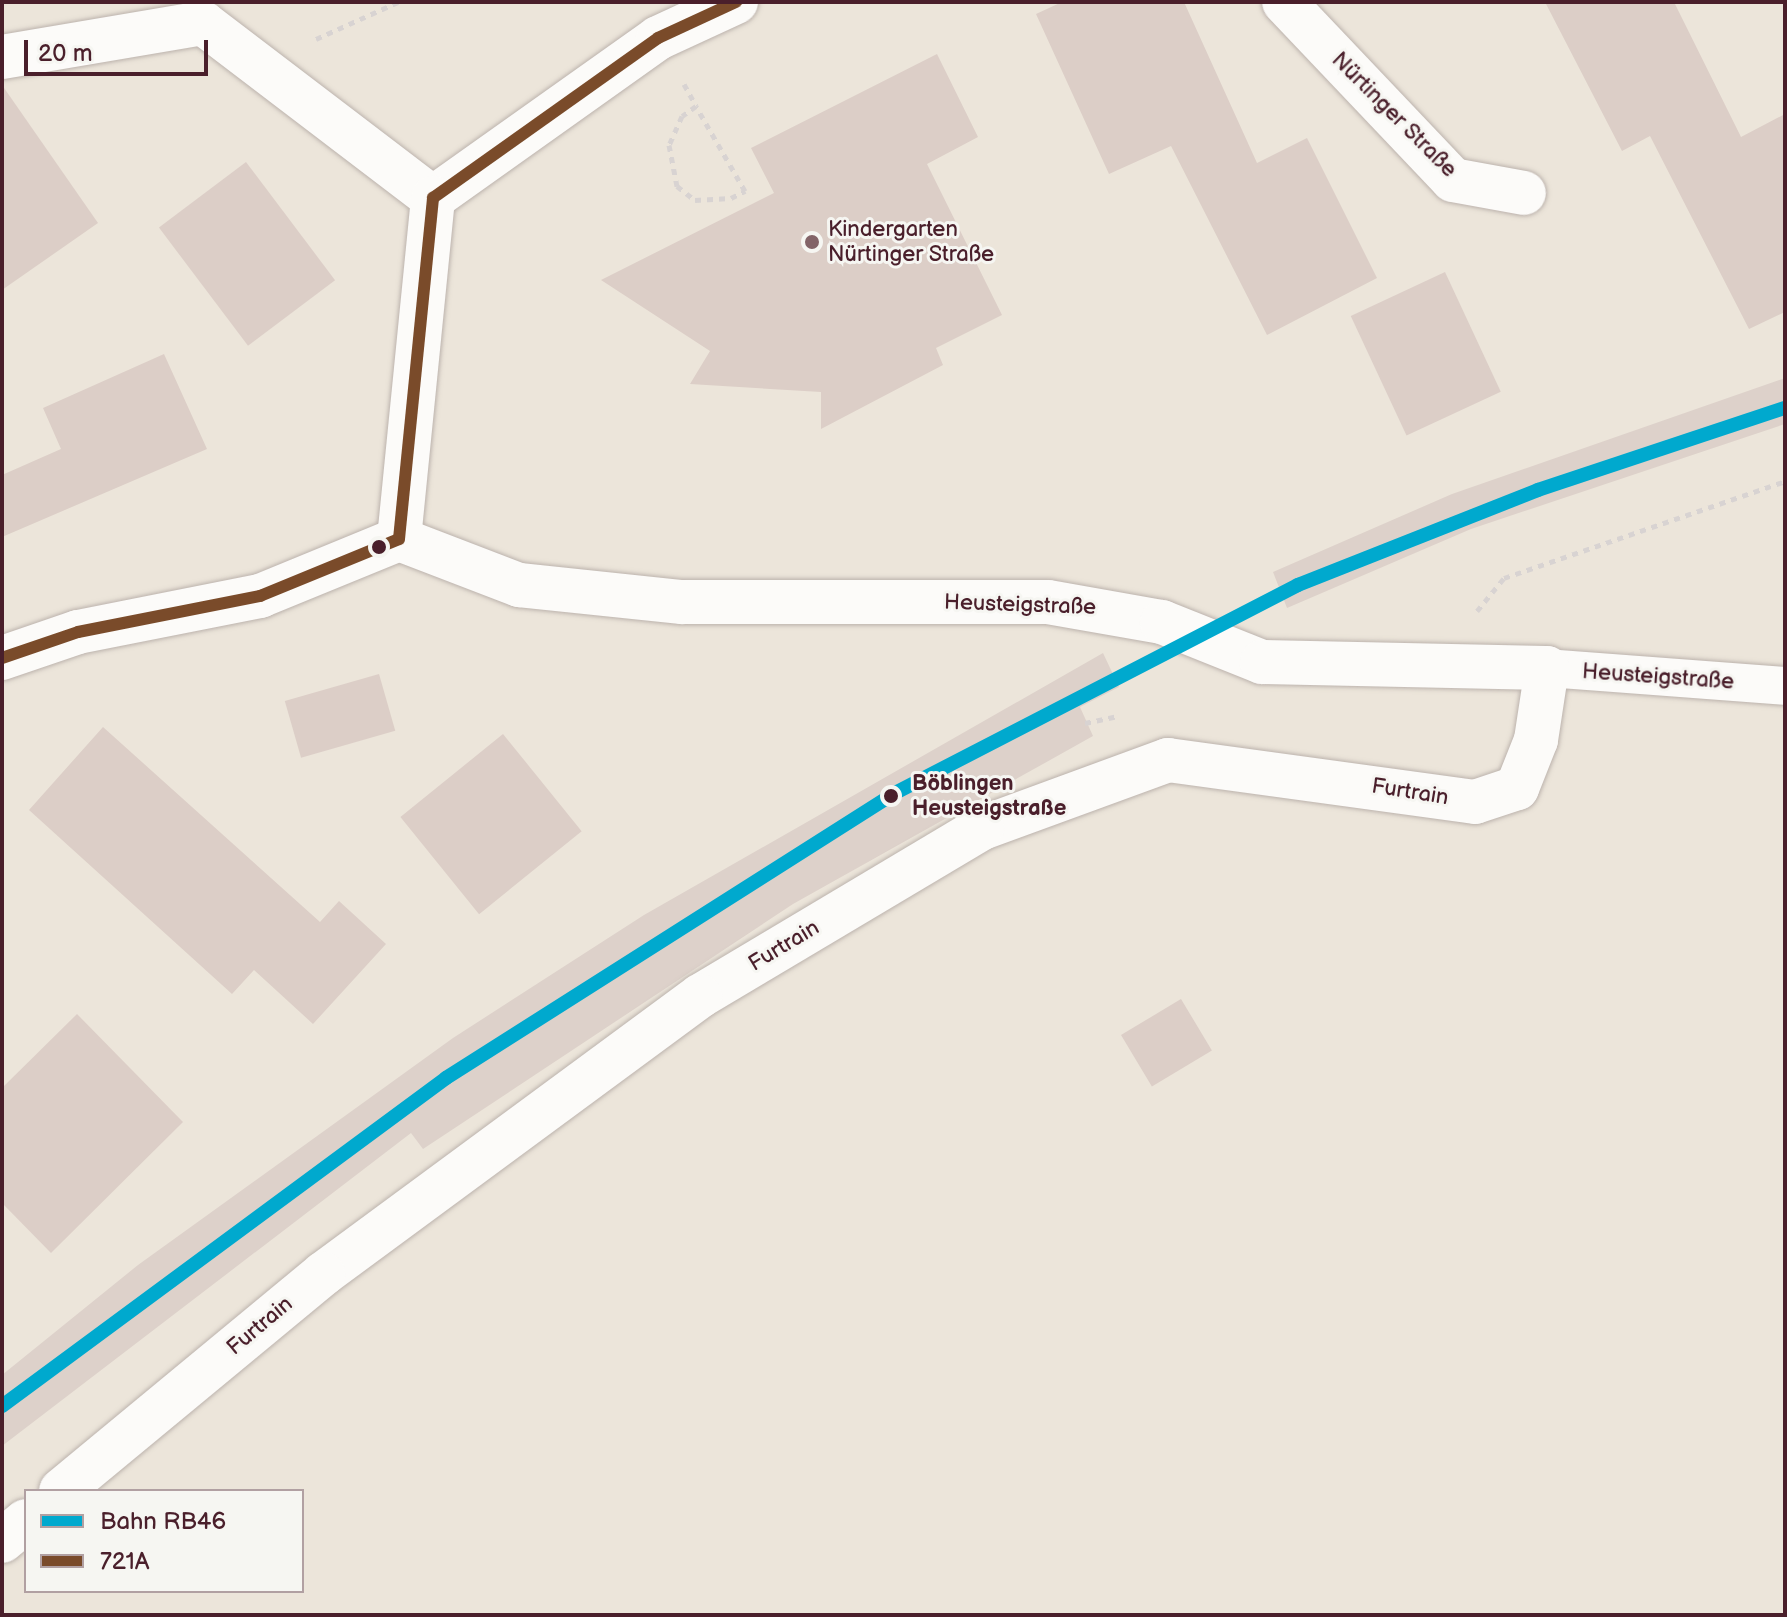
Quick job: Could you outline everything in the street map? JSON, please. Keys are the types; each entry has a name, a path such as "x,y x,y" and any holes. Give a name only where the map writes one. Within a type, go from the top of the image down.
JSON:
{"street":[{"path":"2,658 78,632 260,596 399,539 433,198 658,38 736,2"},
{"name":"Nürtinger Straße","path":"1284,2 1453,180 1524,193"},
{"path":"2,57 203,23 433,198"},
{"name":"Heusteigstraße","path":"399,539 519,585 682,602 1048,602 1162,622 1262,662 1547,668"},
{"name":"Furtrain","path":"63,1489 323,1274 700,996 982,828 1168,760 1475,802 1517,788 1536,740 1547,668"},
{"path":"2,1541 24,1523"}],"lane":[{"name":"Heusteigstraße","path":"1547,668 1785,686"}],"path":[{"path":"260,64 398,2"},
{"path":"658,38 745,191 731,198 695,200 673,177 672,133 696,106"},
{"path":"1433,664 1504,578 1785,481"}],"shaded area":[{"path":"1785,378 1785,424 1471,529 1287,608 1273,572 1452,494"},
{"path":"1103,653 1119,687 1080,707 1093,736 793,904 423,1149 411,1133 2,1446 2,1375 138,1265 453,1038 644,915"}],"building":[{"path":"1062,2 1184,2 1257,163 1307,138 1377,278 1267,335 1171,146 1109,174 1036,14"},
{"path":"1545,2 1674,2 1741,137 1785,114 1785,312 1749,329 1650,136 1622,151"},
{"name":"Kindergarten Nürtinger Straße","path":"937,54 978,137 927,164 1002,315 936,348 943,365 821,429 821,392 690,384 710,351 601,280 774,193 751,148"},
{"path":"2,85 98,223 2,290"},
{"path":"246,162 335,280 248,346 159,228"},
{"path":"1445,272 1501,392 1407,436 1351,316"},
{"path":"164,354 207,449 2,537 2,475 61,449 43,408"},
{"path":"379,674 395,731 301,758 285,701"},
{"path":"103,727 320,922 339,901 386,944 313,1024 254,970 232,994 29,810"},
{"path":"503,734 582,831 479,914 400,817"},
{"path":"1181,999 1212,1050 1152,1086 1121,1035"},
{"path":"77,1014 183,1122 51,1253 2,1203 2,1088"}],"rail line":[{"name":"RB46","path":"2,1406 446,1078 895,793 1298,585 1538,490 1785,408"}],"transit line":[{"name":"721A","path":"433,198 658,38 736,2"},
{"name":"721A","path":"399,539 433,198"},
{"name":"721A","path":"2,658 78,632 260,596 399,539"}],"place":[{"name":"Kindergarten Nürtinger Straße","path":"812,242"},
{"name":"Böblingen Heusteigstraße","path":"891,796"}]}
